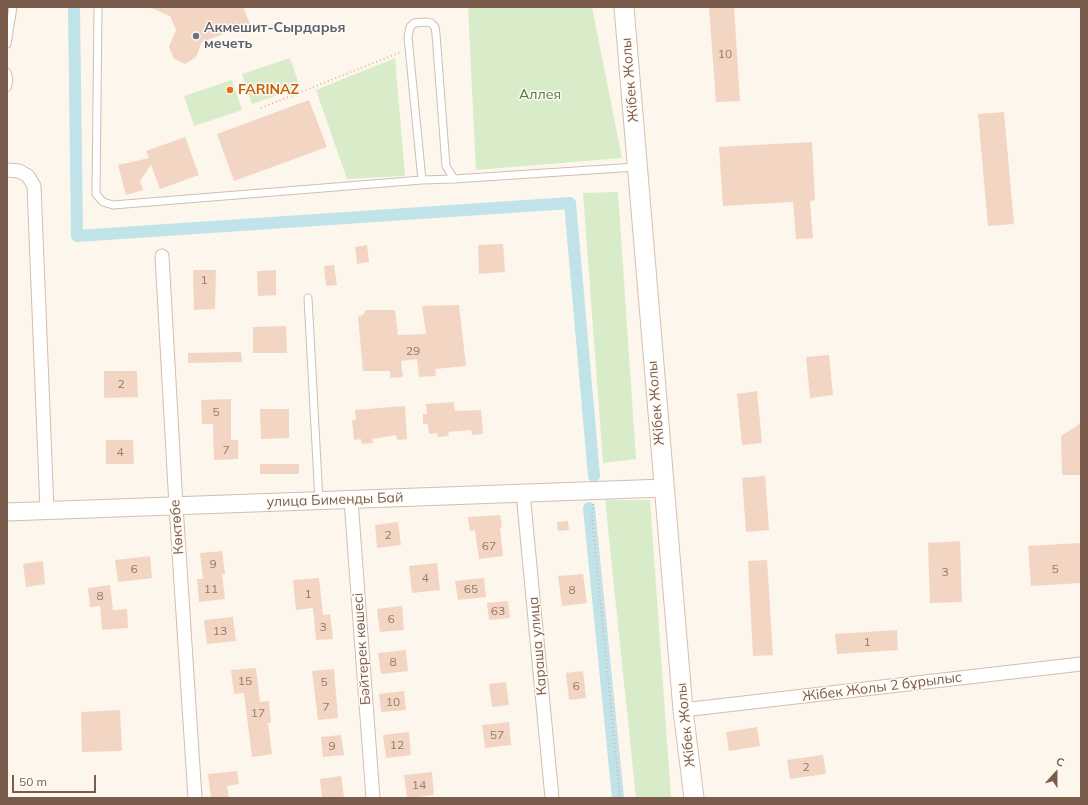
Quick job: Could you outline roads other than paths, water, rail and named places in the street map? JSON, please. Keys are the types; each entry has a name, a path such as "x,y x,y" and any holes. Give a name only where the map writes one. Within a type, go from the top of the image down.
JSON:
{"main road":[{"name":"Жібек Жолы","path":"624,7 683,710 694,798"}],"street":[{"path":"7,170 19,171 28,176 34,186 47,510"},
{"name":"Көктөбе","path":"162,256 176,506 195,798"},
{"name":"улица Бименды Бай","path":"7,512 664,488"},
{"name":"Караша улица","path":"523,493 552,798"},
{"name":"Бәйтерек көшесі","path":"351,500 373,798"},
{"name":"Жібек Жолы 2 бұрылыс","path":"683,710 1081,664"}],"lane":[{"path":"7,44 13,7"},
{"path":"98,7 96,194 103,202 113,205 422,180 637,167"},
{"path":"422,180 408,37 410,27 414,23 427,22 431,23 435,27 446,166 454,179"},
{"path":"7,72 9,80 7,88"},
{"path":"308,298 319,501"}],"waterway":[{"path":"74,7 77,236 570,203 594,476"},
{"path":"589,508 618,798"}],"place":[{"name":"Акмешит-Сырдарья мечеть","path":"196,36"},
{"name":"FARINAZ","path":"230,90"}],"park label":[{"name":"Аллея","path":"540,95"}]}
